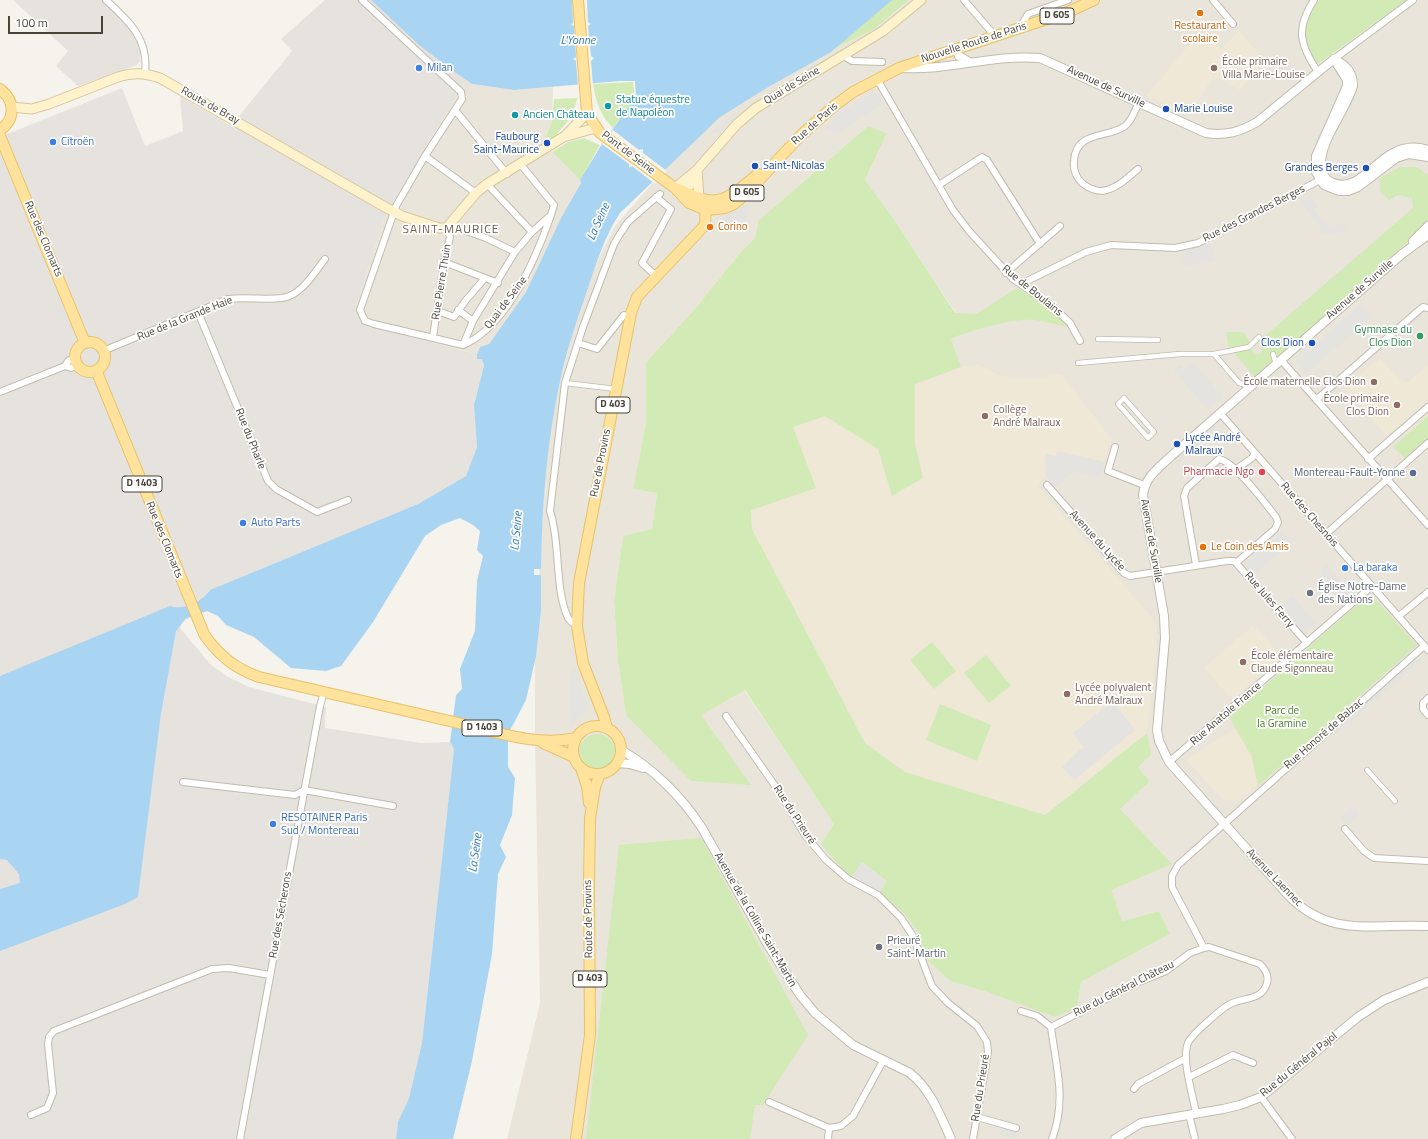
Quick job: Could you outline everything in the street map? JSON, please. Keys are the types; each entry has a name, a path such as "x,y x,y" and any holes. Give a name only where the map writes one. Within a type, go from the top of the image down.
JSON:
{"main road":[{"path":"448,226 476,193 486,184 521,165 565,136 587,113 578,0"},
{"name":"Quai de Seine","path":"680,192 737,124 756,108 884,31 921,0"},
{"name":"Nouvelle Route de Paris","path":"899,68 1068,12 1094,0"},
{"name":"D 605","path":"877,79 899,68"},
{"name":"Route de Bray","path":"12,107 32,109 130,73 145,73 160,78 394,212 430,226 439,228 448,226"},
{"name":"Rue de Paris","path":"704,202 717,210 734,204 749,191 778,158 834,106 853,92 877,79"},
{"path":"0,89 10,99 12,107 9,121 0,130"},
{"name":"Pont de Seine","path":"587,113 596,128 607,138 680,192"},
{"path":"565,136 596,128"},
{"name":"Rue des Clomarts","path":"0,136 85,343"},
{"path":"680,192 689,202 704,202 697,173"},
{"name":"Rue de Provins","path":"607,728 582,663 577,626 579,583 630,316 637,297 705,225 704,202"},
{"path":"85,343 94,343 103,351 103,364 96,370 88,372 76,361 78,348 85,343"},
{"name":"Rue des Clomarts","path":"96,370 188,598 212,646 235,667 259,677 324,692"},
{"name":"D 1403","path":"324,692 539,741 574,757"},
{"path":"591,727 607,728 617,737 621,750 617,763 612,768 600,774 594,774 581,768 574,757 573,747 576,738 580,733 591,727 597,717 598,704"},
{"name":"D 1403","path":"539,741 562,741 576,738"},
{"name":"D 403","path":"581,768 587,786 590,818"},
{"name":"D 403","path":"590,818 595,787 600,774"},
{"name":"Route de Provins","path":"576,1139 590,1035 590,818"}],"street":[{"path":"106,0 130,22 137,34 142,46 146,66 145,73"},
{"path":"362,0 461,92 462,99 425,156 394,212 360,310 365,321 463,345 473,321 516,252 532,232 551,215"},
{"path":"964,0 995,36"},
{"path":"1020,27 1028,14 1068,0"},
{"path":"1213,0 1233,24"},
{"path":"1314,0 1302,26 1301,39 1305,52 1318,72"},
{"path":"1413,0 1334,59 1347,80 1347,86 1316,156 1315,165 1322,179 1330,188 1338,191 1348,191 1358,187 1396,158 1409,154 1428,157"},
{"path":"953,50 969,62"},
{"path":"953,50 955,64"},
{"path":"844,56 852,61 882,62"},
{"name":"Avenue de Surville","path":"899,68 919,69 1019,56 1040,58 1206,132 1218,134 1233,133 1244,130 1257,122 1334,59"},
{"name":"Rue de Boulains","path":"877,79 939,185 964,223 1006,273 1070,322 1080,341"},
{"path":"1138,169 1114,188 1100,191 1087,187 1075,174 1074,152 1080,144 1092,136 1120,129 1126,125 1139,102"},
{"path":"455,110 506,174"},
{"path":"1322,179 1332,183 1347,185 1355,182 1393,152 1408,147 1428,150"},
{"path":"425,156 476,193"},
{"path":"939,185 982,156 987,160 1040,244"},
{"name":"Quai de Seine","path":"463,345 473,341 495,322 528,275 551,215 554,205 521,165"},
{"name":"Rue des Grandes Berges","path":"1021,284 1086,252 1110,246 1175,248 1198,243 1322,179"},
{"path":"486,184 532,232"},
{"path":"577,626 568,620 562,593 554,525 550,511 566,383 578,344 614,244 628,222 658,195 670,209 642,263 656,276"},
{"path":"448,226 486,238 516,252"},
{"name":"Rue Pierre Thuin","path":"433,337 444,262 450,237 448,226"},
{"path":"1006,273 1060,226"},
{"name":"Avenue de Surville","path":"1402,254 1428,226"},
{"name":"Avenue de Surville","path":"1224,824 1169,762 1159,741 1157,730 1165,638 1164,616 1143,496 1144,485 1150,476 1169,458 1220,413 1402,254 1428,235"},
{"name":"Rue de la Grande Haie","path":"103,351 228,299 247,297 283,298 293,294 303,287 325,259"},
{"path":"444,262 498,283"},
{"path":"438,311 454,317 458,310 485,278"},
{"path":"1316,400 1418,311 1423,307 1428,308"},
{"path":"458,310 473,321"},
{"name":"Rue du Pharle","path":"198,312 268,481 276,489 317,512 348,500"},
{"path":"578,344 597,349 624,315 630,316"},
{"path":"1078,363 1180,354 1214,354 1249,348 1259,338"},
{"path":"1098,339 1158,340"},
{"path":"1214,354 1239,383 1251,386"},
{"path":"1272,354 1316,400 1428,525"},
{"path":"0,392 65,366 68,361 76,361"},
{"path":"566,383 616,389"},
{"path":"1124,398 1154,432 1148,438 1118,404 1124,398"},
{"path":"1368,459 1428,407"},
{"name":"Rue des Chesnois","path":"1220,413 1426,648"},
{"path":"1326,534 1428,443"},
{"path":"1115,447 1108,471 1144,485"},
{"path":"1196,565 1184,496 1187,488 1219,460 1226,460 1236,470 1252,458 1255,453"},
{"name":"Rue Jules Ferry","path":"1236,470 1276,517 1278,522 1275,529 1236,564 1307,643"},
{"name":"Avenue du Lycée","path":"1047,485 1124,573 1135,576 1227,561 1234,561 1236,564"},
{"name":"Rue Anatole France","path":"1169,762 1372,586"},
{"path":"1399,616 1428,593"},
{"name":"Rue Honoré de Balzac","path":"1224,824 1426,648"},
{"name":"Rue des Sécherons","path":"240,1139 304,790 324,692"},
{"path":"1428,698 1423,703 1423,709 1428,715"},
{"name":"Rue du Prieuré","path":"726,716 778,790 805,835 826,860 848,878 878,895 901,918 911,932 932,986 948,1003 977,1026 987,1042 988,1052 973,1139"},
{"name":"Avenue de la Colline Saint-Martin","path":"621,750 632,756 651,772 685,804 702,828 768,944 800,996 815,1013 858,1048 910,1073 924,1085 951,1139"},
{"name":"Avenue de la Colline Saint-Martin","path":"617,763 630,764 651,772"},
{"path":"1367,770 1395,801"},
{"path":"183,782 295,796 304,790 393,806"},
{"path":"1195,1139 1186,1058 1189,1041 1198,1030 1230,1004 1256,997 1264,991 1268,980 1265,969 1260,964 1209,947 1204,948 1172,887 1172,876 1178,865 1224,824"},
{"name":"Avenue Laennec","path":"1224,824 1296,904 1321,919 1336,924 1351,926 1428,926"},
{"path":"1345,829 1364,851 1374,858 1428,861"},
{"name":"Rue du Général Château","path":"1051,1027 1118,992 1166,971 1190,953 1204,948"},
{"path":"32,1115 47,1108 51,1101 53,1093 48,1044 49,1037 54,1031 212,969 229,968 270,975"},
{"name":"Rue du Général Pajol","path":"1115,1139 1141,1123 1240,1105 1262,1097 1358,1017 1384,1000 1428,982"},
{"path":"1021,1011 1037,1016 1051,1027 1061,1106 1057,1127 1052,1139"},
{"path":"1189,1077 1233,1055 1253,1063"},
{"path":"1134,1089 1138,1084 1186,1058"},
{"path":"769,1102 829,1128 841,1126 853,1116 883,1061"},
{"path":"1262,1097 1292,1139"},
{"path":"977,1117 1016,1128"},
{"path":"828,1139 829,1128"}],"shaded area":[{"path":"13,0 101,0 119,15 134,32 140,52 140,61 137,65 78,86 56,66 68,51"},
{"path":"325,0 371,0 419,45 466,80 385,216 356,306 360,320 365,325 477,354 477,359 482,359 484,364 474,405 477,447 466,476 418,504 210,590 203,599 184,607 188,618 182,623 180,628 211,665 228,677 249,687 326,707 325,728 421,743 450,742 454,749 422,1043 409,1098 398,1122 396,1139 0,1139 0,137 122,88 145,146 183,131 180,96 231,126 292,51 281,39"},
{"path":"909,0 1319,0 1307,18 1319,64 1407,0 1428,0 1428,1139 507,1139 540,1003 535,740 535,639 548,432 582,292 615,226 677,155 718,116 831,50 873,30","holes":["868,126 887,133 865,180 896,222 968,332 951,339 825,416 752,529 865,743 908,772 1138,767 1150,781 1120,808 1110,890 1122,921 1159,911 1170,934 1081,982 1077,1008 990,993 950,981 927,960 917,931 904,913 878,895 886,881 862,862 851,879 835,824 744,690 701,714 626,715 618,661 614,601 623,537 652,529 657,493 633,489 646,423 646,362 693,311 740,253 755,238 759,220"]},
{"name":"École primaire Villa Marie-Louise","path":"1239,31 1266,61 1240,90 1213,76 1190,115 1146,96 1199,33 1221,48"},
{"path":"466,80 472,84 514,90 553,87 552,122 545,138 552,152 580,180 581,183 561,218 526,292 489,344 480,347 477,354 365,325 360,320 356,306 385,216"},
{"path":"871,92 882,95 882,104 837,134 831,130 824,130 841,112"},
{"path":"739,111 743,114 725,131 715,134 712,131"},
{"path":"1310,197 1318,205 1314,210 1320,219 1333,226 1345,222 1347,230 1333,235 1320,232 1321,227 1313,219 1301,202"},
{"path":"747,205 749,215 742,225 732,226 723,218 736,209"},
{"path":"1210,243 1215,260 1185,267 1181,252"},
{"path":"1360,305 1371,317 1306,374 1295,362"},
{"path":"1420,313 1423,316 1390,344 1387,341"},
{"path":"1380,358 1399,379 1408,382 1428,365 1428,400 1387,436 1344,387"},
{"path":"1193,363 1223,397 1208,410 1174,370 1180,365 1185,370"},
{"path":"978,364 999,375 1029,379 1061,374 1112,439 1100,478 1073,472 1055,487 1046,477 1037,485 1156,622 1157,646 1147,733 1045,815 882,774 752,529 751,511 760,441 792,427 961,367"},
{"path":"1208,423 1217,429 1179,462 1169,458"},
{"path":"1057,451 1105,462 1100,478 1073,472 1055,487 1045,475 1046,454 1056,456"},
{"path":"1280,532 1293,540 1254,575 1244,564"},
{"path":"1327,565 1350,592 1339,602 1325,586 1328,582 1319,572"},
{"path":"1292,596 1316,624 1304,634 1280,606"},
{"name":"École élémentaire Claude Sigonneau","path":"1253,625 1282,656 1232,700 1204,668"},
{"path":"1414,654 1420,662 1336,734 1330,728"},
{"path":"576,667 587,710 571,726 569,676"},
{"path":"1112,701 1135,730 1074,780 1062,767 1083,747 1073,733"},
{"path":"1236,728 1252,757 1258,786 1239,801 1232,799 1224,801 1186,760"},
{"path":"1354,806 1360,814 1346,826 1340,818"},
{"path":"862,862 886,881 878,895 851,879"},
{"path":"1004,1120 1019,1124 1016,1139 1010,1139 999,1134"}],"green space":[{"path":"887,0 909,0 873,30 831,50"},
{"path":"1319,0 1407,0 1318,64 1308,46 1305,32 1308,18"},
{"path":"633,82 635,100 613,128 599,108 593,84"},
{"path":"577,98 572,115 566,124 554,137 545,138 552,122 554,99"},
{"path":"868,126 887,133 865,180 896,222 955,313 976,314 1017,288 1043,303 1068,327 1034,320 1015,321 970,332 951,339 961,367 915,384 915,444 923,478 892,496 878,449 825,416 793,427 816,488 751,510 752,529 865,743 905,772 1045,815 1147,733 1151,754 1138,767 1150,781 1120,809 1172,864 1111,890 1122,921 1159,911 1170,934 1081,982 1077,1008 1055,1017 990,993 950,981 927,960 917,931 904,913 878,895 886,881 862,862 851,879 821,844 834,824 745,690 701,715 751,785 691,781 626,715 618,661 614,601 623,536 652,529 657,493 633,489 646,423 646,362 693,311 740,253 755,238 759,220"},
{"path":"584,138 600,145 580,180 552,152 568,142"},
{"path":"1400,167 1417,167 1428,175 1428,221 1412,238 1255,377 1228,346 1226,332 1243,332 1249,340 1251,350 1258,355 1262,352 1259,341 1413,208 1412,198 1398,195 1389,200 1380,191 1380,178"},
{"path":"1428,416 1428,439 1406,459 1393,447"},
{"name":"Parc de la Gramine","path":"1366,597 1375,599 1417,645 1258,786 1252,757 1229,717"},
{"path":"932,642 956,671 934,689 910,660"},
{"path":"986,655 1011,686 989,703 964,673"},
{"path":"940,704 991,725 977,761 926,740"},
{"path":"597,734 607,737 612,742 615,752 612,762 607,767 597,770 587,767 582,762 579,752 582,742 587,737"},
{"path":"701,838 808,1035 763,1105 755,1105 750,1139 586,1139 619,845"}],"water":[{"path":"371,0 892,0 831,52 770,86 720,117 620,213 614,222 600,252 567,353 557,397 549,445 544,495 541,569 534,569 534,575 541,575 541,610 536,656 526,700 508,734 508,767 515,778 512,815 500,845 506,857 498,874 492,954 472,1061 453,1139 396,1139 398,1122 409,1098 422,1043 454,749 450,742 456,695 462,689 460,669 475,631 477,581 483,556 477,550 480,531 473,525 460,518 441,525 425,536 373,622 341,666 326,671 291,668 254,637 226,625 218,616 207,611 185,619 176,631 161,713 138,897 125,904 0,951 0,889 20,883 19,874 7,860 0,859 0,676 170,606 181,607 192,604 203,598 210,590 418,504 466,476 477,447 474,405 484,365 482,359 477,359 477,354 480,347 489,344 526,292 561,218 581,183 580,180 602,144 636,97 635,81 514,90 472,84 419,45"}],"pier":[{"path":"572,0 587,0 588,22 591,24 588,26 591,56 594,58 591,61 593,85 578,86 576,61 573,59 576,57 574,26 571,25 573,23"},
{"path":"613,130 639,150 643,149 643,153 667,171 655,184 632,166 629,168 629,164 602,144"}],"place":[{"name":"Restaurant scolaire","path":"1200,13"},
{"name":"Milan","path":"419,68"},
{"name":"École primaire Villa Marie-Louise","path":"1214,68"},
{"name":"Statue équestre de Napoléon","path":"608,106"},
{"name":"Marie Louise","path":"1166,109"},
{"name":"Ancien Château","path":"515,115"},
{"name":"Citroën","path":"53,142"},
{"name":"Faubourg Saint-Maurice","path":"547,143"},
{"name":"Saint-Nicolas","path":"755,166"},
{"name":"Grandes Berges","path":"1366,168"},
{"name":"Corino","path":"710,227"},
{"name":"Gymnase du Clos Dion","path":"1420,336"},
{"name":"Clos Dion","path":"1312,343"},
{"name":"École maternelle Clos Dion","path":"1374,382"},
{"name":"École primaire Clos Dion","path":"1397,405"},
{"name":"Collège André Malraux","path":"985,416"},
{"name":"Lycée André Malraux","path":"1177,444"},
{"name":"Pharmacie Ngo","path":"1262,472"},
{"name":"Montereau-Fault-Yonne","path":"1413,473"},
{"name":"Auto Parts","path":"243,523"},
{"name":"Le Coin des Amis","path":"1203,547"},
{"name":"La baraka","path":"1345,568"},
{"name":"Église Notre-Dame des Nations","path":"1310,593"},
{"name":"École élémentaire Claude Sigonneau","path":"1243,662"},
{"name":"Lycée polyvalent André Malraux","path":"1067,694"},
{"name":"RESOTAINER Paris Sud / Montereau","path":"273,824"},
{"name":"Prieuré Saint-Martin","path":"879,947"}],"district":[{"name":"SAINT-MAURICE","path":"451,230"}],"water label":[{"name":"L'Yonne","path":"578,41"},
{"name":"La Seine","path":"599,222"},
{"name":"La Seine","path":"517,531"},
{"name":"La Seine","path":"476,853"}]}
